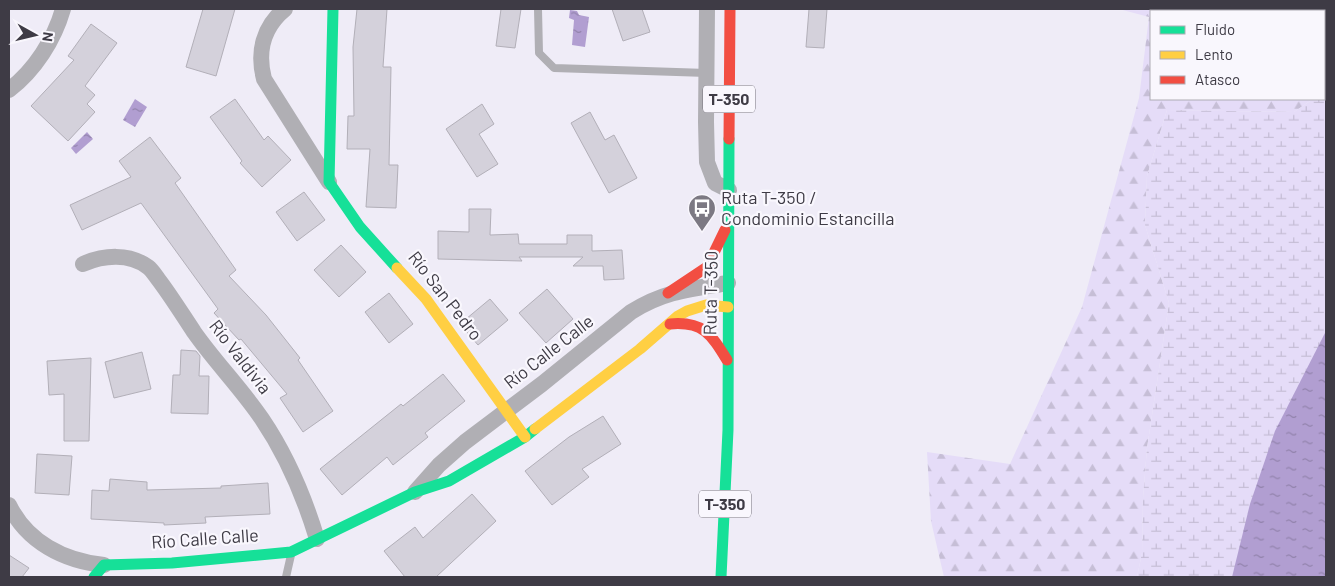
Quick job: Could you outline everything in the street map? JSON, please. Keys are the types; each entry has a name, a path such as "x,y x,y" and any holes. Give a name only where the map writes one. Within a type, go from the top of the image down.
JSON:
{"street":[{"path":"9,90 26,74 47,47 55,32 63,9"},
{"name":"Río San Pedro","path":"284,9 273,20 266,34 260,56 264,79 329,182 360,227 426,299 525,438"},
{"path":"329,182 333,9"},
{"path":"707,9 707,162 715,183 729,190"},
{"name":"Ruta T-350","path":"721,577 727,440 730,9"},
{"path":"668,293 707,267 712,261 729,221"},
{"name":"Río Valdivia","path":"83,264 94,260 115,257 127,258 150,268 209,352 239,388 274,438 297,481 317,539"},
{"name":"Río Calle Calle","path":"415,492 465,442 506,412 631,312 645,303 668,293 728,283"},
{"name":"Río Calle Calle","path":"9,505 21,524 44,546 99,571 292,552 415,492 449,481 525,438 687,311 698,307 715,305 728,307"},
{"path":"670,324 680,322 700,326 715,339 728,360"}],"lane":[{"path":"538,9 538,53 554,68 707,73"},
{"path":"286,577 292,552"}],"green space":[{"path":"1119,9 1320,10 1150,10 1150,100 1312,100 1294,112 1167,110 1147,176 1145,225 1169,303 1147,448 1143,498 1142,553 1137,577 944,577 931,521 927,452 1010,464 1082,307 1139,98 1149,17"},
{"path":"1325,20 1326,25 1325,90"},
{"path":"1325,90 1326,577 1137,577 1142,553 1143,498 1147,448 1169,303 1145,225 1147,176 1167,110 1294,112 1312,100 1325,100"}],"water":[{"path":"570,10 577,11 579,15 589,17 585,47 572,45 574,20 569,18"},
{"path":"135,99 147,107 135,127 123,120"},
{"path":"87,132 93,139 76,154 71,148"},
{"path":"1326,331 1326,577 1232,577 1250,504 1275,431"}],"building":[{"path":"203,9 235,9 216,76 186,67"},
{"path":"357,9 387,9 383,67 391,67 389,165 398,165 396,208 366,207 370,149 347,149 348,116 354,116 353,47"},
{"path":"501,9 521,9 515,48 496,46"},
{"path":"612,9 642,9 650,32 623,41"},
{"path":"809,9 827,9 824,48 806,47"},
{"path":"91,24 117,43 85,86 95,95 87,104 95,112 68,141 31,106 74,60 68,56"},
{"path":"235,99 264,140 268,136 291,160 262,187 240,163 242,161 210,117"},
{"path":"482,104 494,124 479,134 498,164 477,177 446,129"},
{"path":"590,112 605,140 614,135 637,178 609,193 571,123"},
{"path":"150,137 181,178 175,183 236,270 229,276 266,315 300,358 298,360 333,411 303,432 280,398 287,394 241,339 239,340 214,313 218,309 141,203 82,230 70,205 131,177 119,161"},
{"path":"304,192 325,220 297,241 276,212"},
{"path":"469,209 491,209 490,235 518,234 519,244 567,244 567,235 592,235 592,251 622,250 624,279 604,280 603,266 573,266 583,257 519,257 522,261 438,259 438,231 469,232"},
{"path":"341,245 366,272 339,297 314,270"},
{"path":"547,289 573,319 546,343 519,313"},
{"path":"389,293 413,324 389,343 365,312"},
{"path":"490,299 508,320 478,345 460,324"},
{"path":"181,350 196,351 200,356 199,376 209,376 208,414 171,413 173,375 180,375"},
{"path":"142,352 151,389 114,398 105,362"},
{"path":"91,358 89,441 64,441 64,394 49,395 47,361"},
{"path":"443,374 465,401 425,433 428,437 393,465 387,457 342,495 320,469 401,404 403,406"},
{"path":"603,416 621,444 582,469 589,477 552,505 525,471 569,437"},
{"path":"37,454 72,456 69,495 35,493"},
{"path":"110,479 147,482 147,490 221,488 221,486 268,483 270,514 205,517 206,523 164,525 164,523 91,519 92,490 109,491"},
{"path":"472,494 496,521 436,577 405,577 384,551 415,527 423,538"},
{"path":"9,555 29,568 22,577 9,577"}],"traffic: fast":[{"path":"333,9 329,182 360,227 397,268"},
{"path":"721,577 728,430 729,139"},
{"path":"94,577 104,565 172,563 291,552 415,492 449,481 525,437 535,429"}],"traffic: slow":[{"path":"397,268 426,299 525,437"},
{"path":"535,429 640,349 678,316 706,305 728,307"}],"traffic: jam":[{"path":"729,139 730,9"},
{"path":"668,293 707,267 725,230"},
{"path":"670,324 691,325 705,331 711,336 727,360"}],"place":[{"name":"Ruta T-350 / Condominio Estancilla","path":"702,232"}]}
